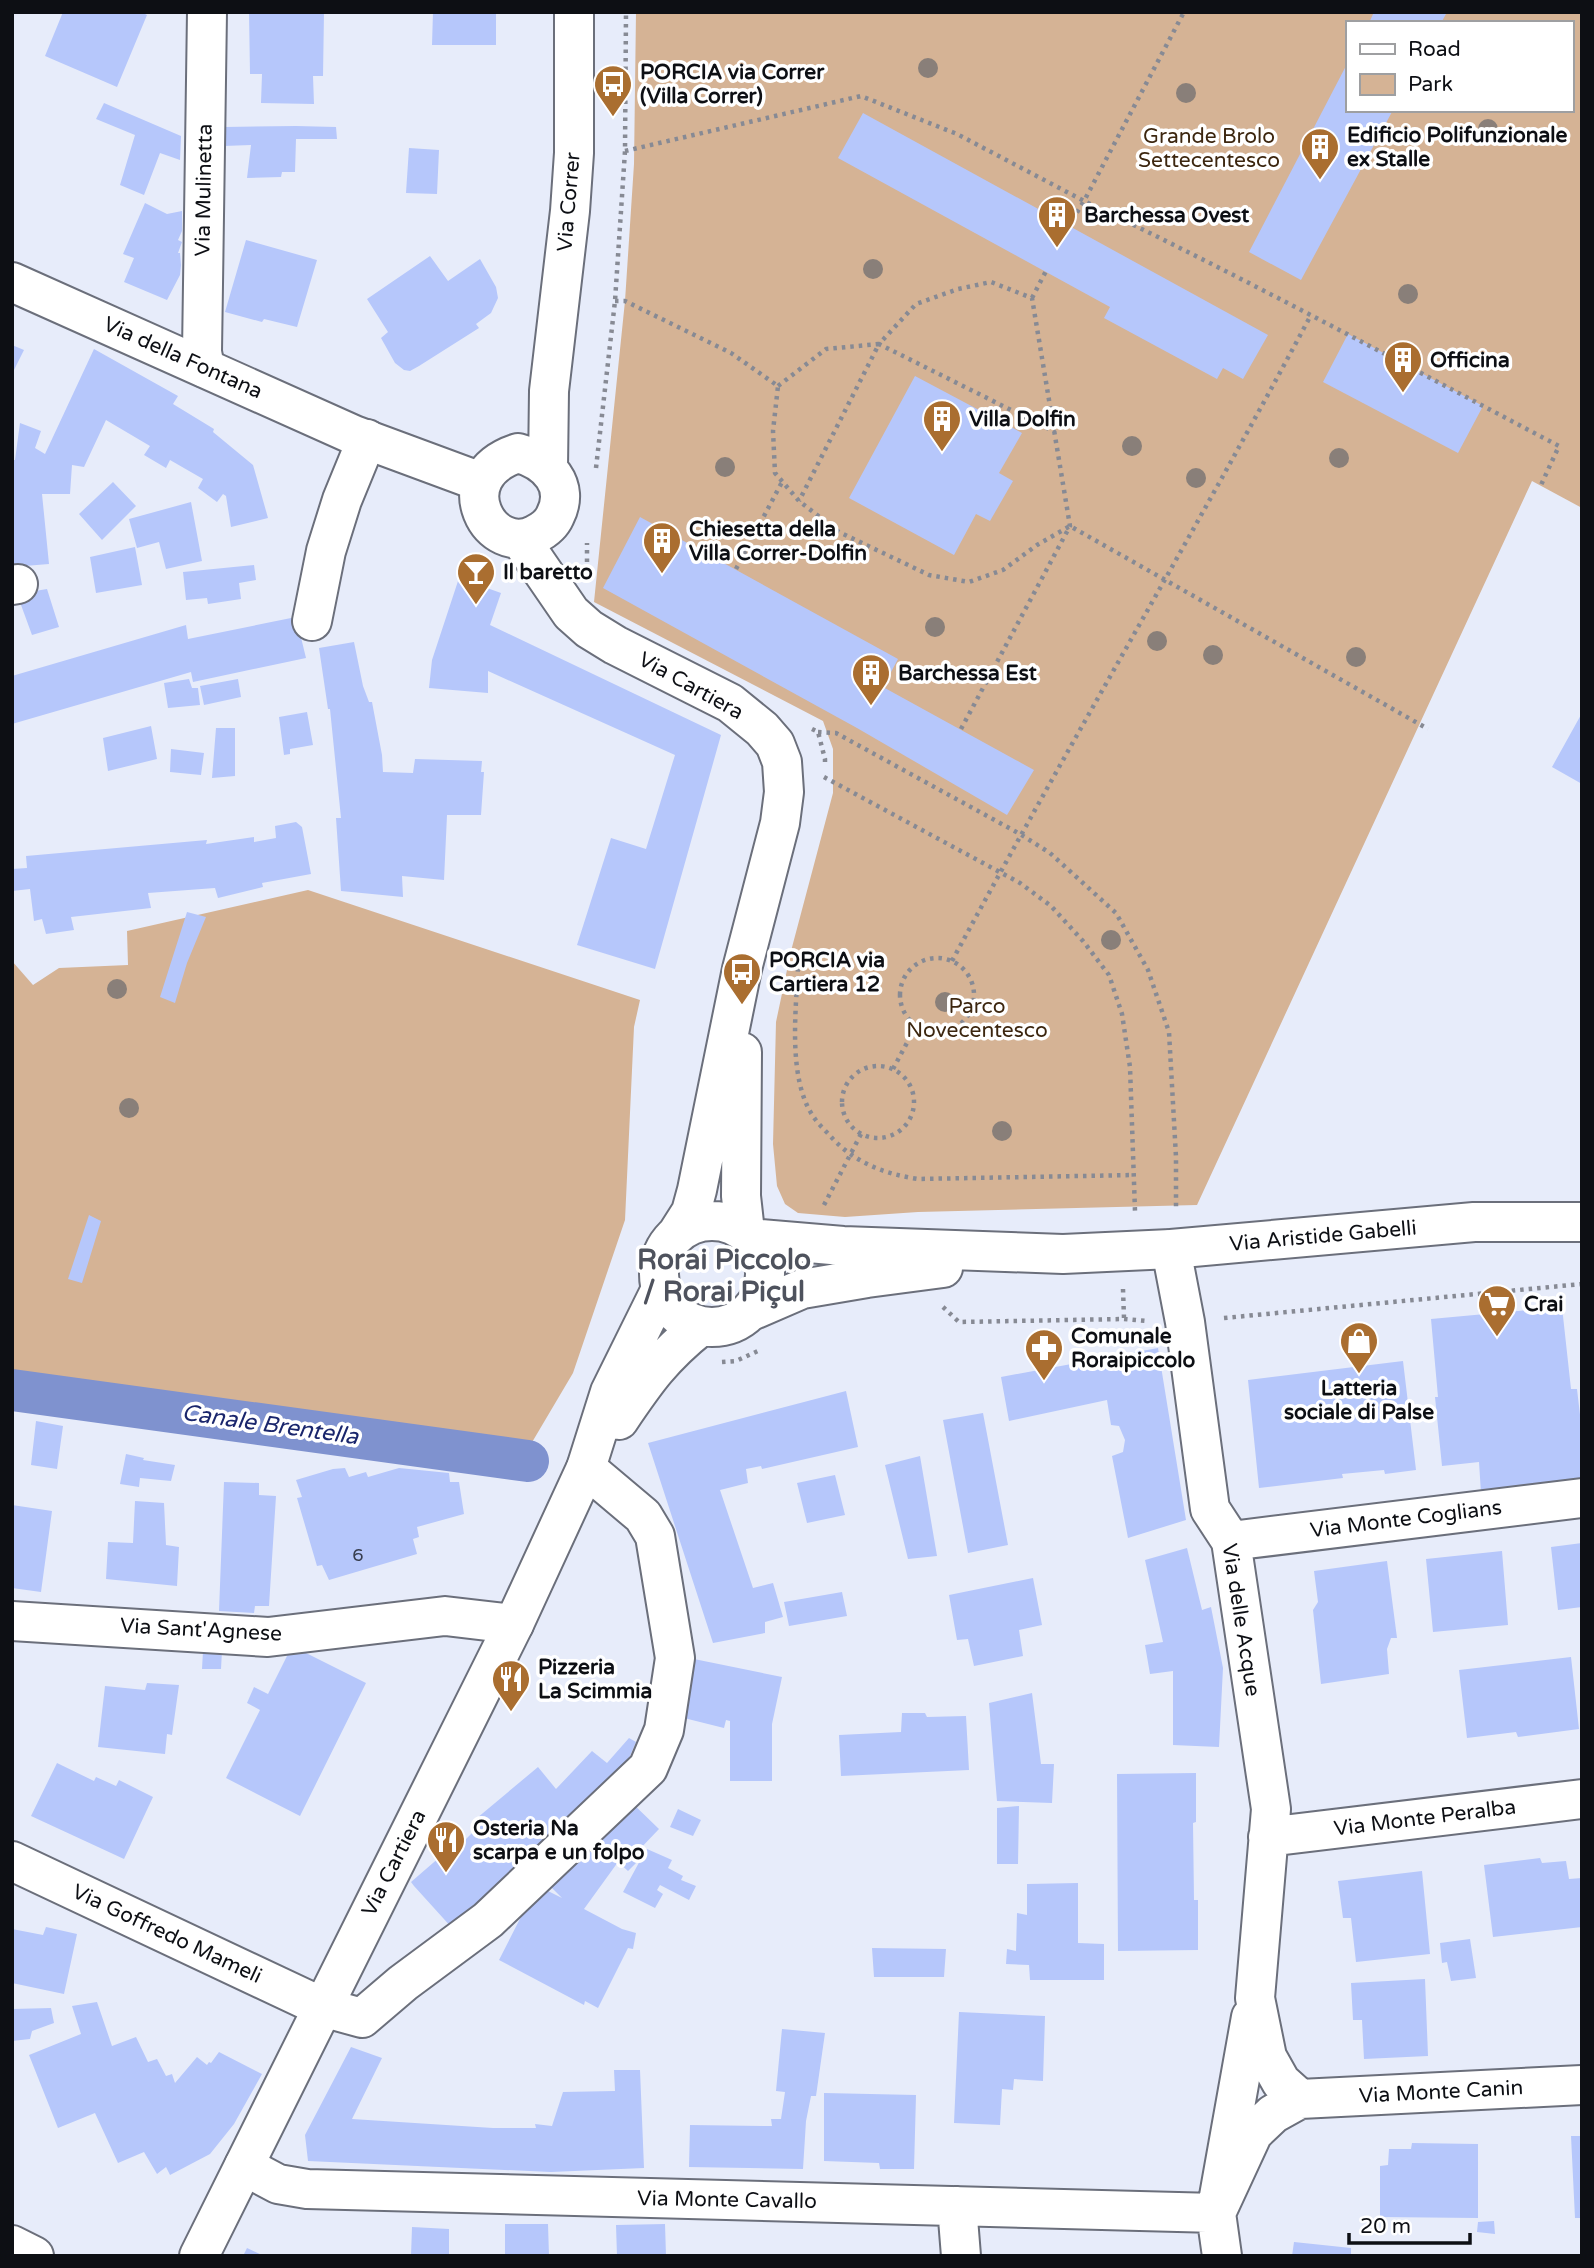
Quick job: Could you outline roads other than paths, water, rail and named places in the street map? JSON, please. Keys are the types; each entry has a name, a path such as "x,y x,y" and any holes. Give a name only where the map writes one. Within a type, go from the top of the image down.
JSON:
{"street":[{"name":"Via Mulinetta","path":"205,368 202,352 207,12"},
{"name":"Via Correr","path":"481,495 490,467 503,458 533,460 536,424 549,391 574,153 574,12"},
{"name":"Via della Fontana","path":"12,282 481,495"},
{"path":"313,621 326,551 362,439"},
{"path":"481,495 491,527 509,537 533,534 555,516 560,500 557,482 533,460"},
{"name":"Via Cartiera","path":"199,2256 514,1624 586,1468 610,1392 661,1289 661,1259 691,1212 697,1190 742,969 780,823 784,792 782,762 775,744 762,729 730,703 589,629 571,613 556,592 533,534"},
{"name":"Via Cartiera","path":"742,969 741,1173 748,1235 762,1254 765,1272 761,1295 751,1311"},
{"path":"677,1234 694,1224 710,1221 731,1224 748,1235"},
{"name":"Via Aristide Gabelli","path":"751,1311 802,1289 867,1278 1063,1254 1173,1234 1475,1222 1582,1223"},
{"name":"Via delle Acque","path":"1173,1234 1210,1510 1231,1541 1270,1809 1255,1998 1216,2213 1222,2256"},
{"name":"Via Aristide Gabelli","path":"748,1235 843,1246 1063,1254"},
{"path":"661,1289 670,1306 683,1318 701,1326 719,1327 737,1322 751,1311"},
{"name":"Via Cartiera","path":"586,1468 652,1371 675,1347 701,1326"},
{"name":"Via Goffredo Mameli","path":"12,1861 322,2007 362,2018 403,1983 488,1920 648,1768 664,1730 676,1658 655,1536 643,1516 586,1468"},
{"name":"Via Monte Coglians","path":"1231,1541 1582,1498"},
{"name":"Via Sant'Agnese","path":"12,1620 268,1637 445,1616 514,1624"},
{"name":"Via Monte Peralba","path":"1268,1838 1582,1800"},
{"name":"Via delle Acque","path":"1255,1998 1267,2057 1282,2082 1300,2099"},
{"name":"Via Monte Canin","path":"1300,2099 1582,2085"},
{"path":"1216,2213 1252,2133 1273,2114 1300,2099"},
{"name":"Via Monte Cavallo","path":"244,2166 278,2184 307,2189 1216,2213"},
{"path":"957,2206 961,2256"}],"waterway":[{"name":"Canale Brentella","path":"12,1390 528,1461"}],"place":[{"name":"PORCIA via Correr (Villa Correr)","path":"613,118"},
{"name":"Edificio Polifunzionale ex Stalle","path":"1320,181"},
{"name":"Barchessa Ovest","path":"1057,249"},
{"name":"Officina","path":"1403,394"},
{"name":"Villa Dolfin","path":"942,453"},
{"name":"Chiesetta della Villa Correr-Dolfin","path":"662,575"},
{"name":"Il baretto","path":"476,606"},
{"name":"Barchessa Est","path":"871,707"},
{"name":"PORCIA via Cartiera 12","path":"742,1006"},
{"name":"Crai","path":"1497,1338"},
{"name":"Latteria sociale di Palse","path":"1359,1375"},
{"name":"Comunale Roraipiccolo","path":"1044,1382"},
{"name":"Pizzeria La Scimmia","path":"511,1713"},
{"name":"Osteria Na scarpa e un folpo","path":"446,1874"}],"district":[{"name":"Rorai Piccolo / Rorai Piçul","path":"724,1276"}],"park label":[{"name":"Grande Brolo Settecentesco","path":"1209,148"},
{"name":"Parco Novecentesco","path":"977,1018"}]}
